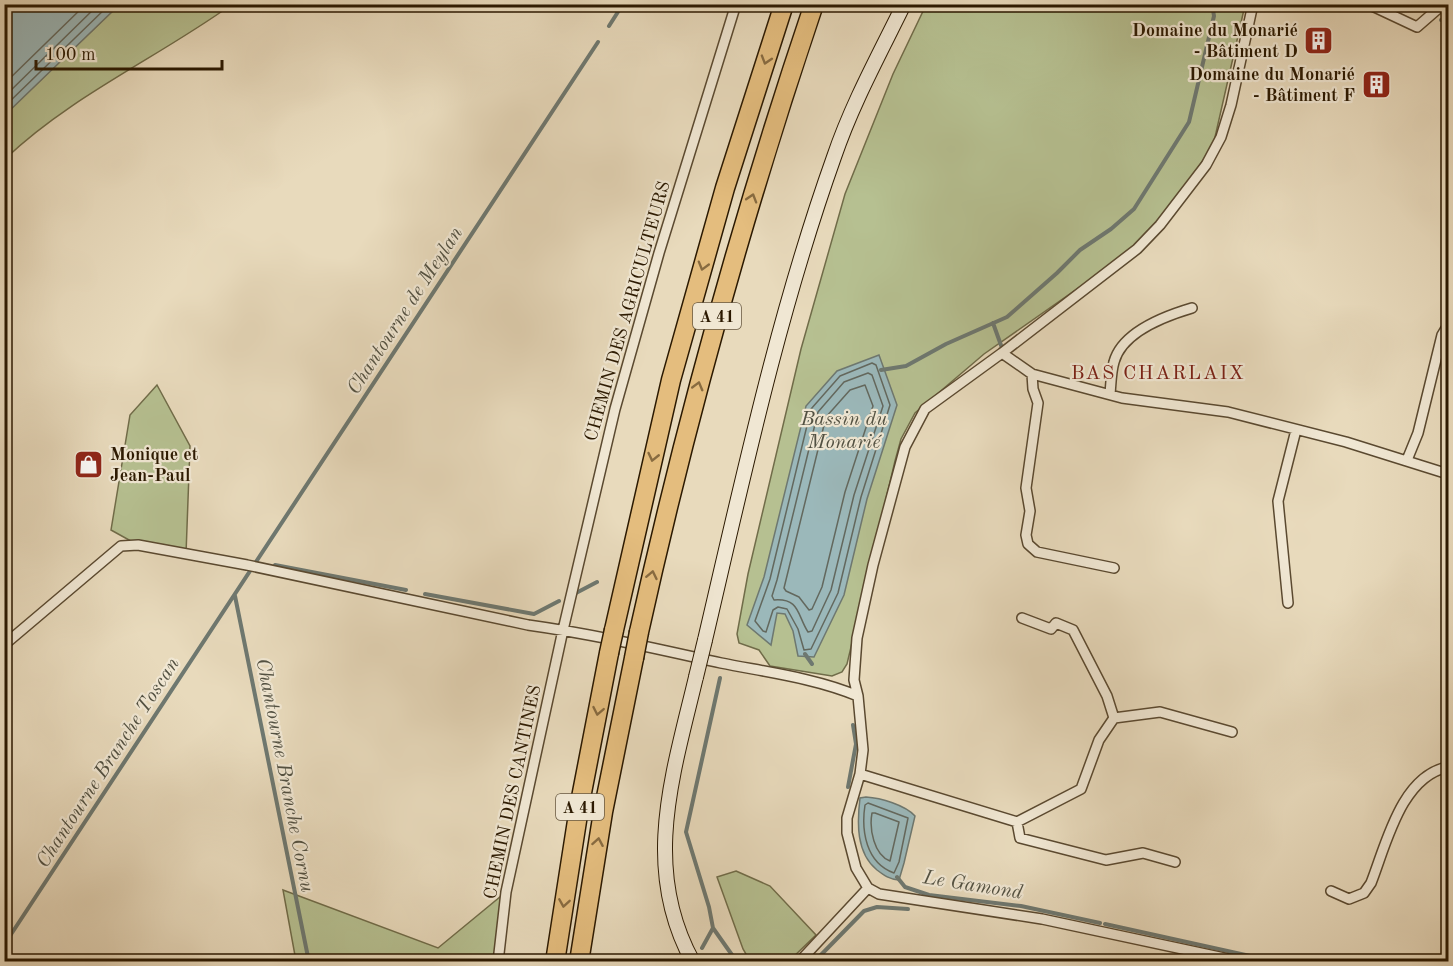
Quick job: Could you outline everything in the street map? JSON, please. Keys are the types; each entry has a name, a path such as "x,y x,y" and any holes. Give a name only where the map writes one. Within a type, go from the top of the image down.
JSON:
{"highway":[{"name":"A 41","path":"555,962 579,808 609,653 671,380 722,199 784,4"},
{"name":"A 41","path":"579,962 603,812 639,632 679,458 748,209 814,4"}],"main road":[{"path":"693,962 681,938 668,897 664,828 674,770 764,391 807,242 844,130 904,4"}],"street":[{"name":"CHEMIN DES AGRICULTEURS","path":"563,630 615,408 658,253 736,4"},
{"path":"1243,962 1042,919 879,894 868,888 856,868 847,833 847,818 860,774 863,750 858,696 854,680 857,638 873,565 905,447 925,409 1137,249 1160,225 1206,165 1221,137 1231,105 1252,4"},
{"path":"1368,4 1417,27 1444,8"},
{"path":"1110,394 1114,360 1122,345 1159,318 1192,308"},
{"path":"1407,460 1418,433 1442,334 1449,325"},
{"path":"1002,353 1032,374 1110,394 1228,412 1346,442 1449,474"},
{"path":"1032,374 1033,389 1038,403 1026,488 1030,511 1026,535 1028,544 1037,552 1114,568"},
{"path":"1288,603 1278,501 1296,430"},
{"path":"4,645 121,546 138,545 262,568 528,625 563,630 838,688 858,696"},
{"path":"1022,618 1051,629 1056,623 1073,630 1107,696 1114,718"},
{"name":"CHEMIN DES CANTINES","path":"498,962 506,892 563,630"},
{"path":"860,774 1017,822 1081,789 1099,740 1114,718 1160,712 1232,732"},
{"path":"1332,891 1349,899 1364,893 1371,883 1399,811 1409,793 1427,776 1449,767"},
{"path":"1017,822 1020,838 1106,860 1143,852 1175,862"},
{"path":"799,962 868,888"}],"green space":[{"path":"119,5 231,5 58,116 5,159 4,115"},
{"path":"926,5 1245,5 1213,146 1158,226 1127,254 984,354 915,413 901,439 847,664 842,672 832,676 770,666 759,650 739,643 737,634 748,574 801,349 845,194 893,74"},
{"path":"157,385 190,446 186,554 138,545 111,530 130,415"},
{"path":"736,871 770,886 816,935 789,961 750,961 743,949 717,877"},
{"path":"283,890 438,948 506,892 498,961 296,961"}],"water":[{"path":"5,4 119,4 119,5 5,115"},
{"name":"Bassin du Monarié","path":"879,355 897,405 867,499 844,595 814,657 798,656 793,631 785,614 777,613 771,645 747,625 764,577 806,406 837,371"},
{"path":"866,797 892,803 915,816 899,880 880,872 865,855 858,817 860,798"}],"waterway":[{"name":"Chantourne de Meylan","path":"609,26 623,4"},
{"path":"881,370 906,366 946,344 1007,317 1080,250 1111,229 1134,209 1189,122 1214,16 1212,4"},
{"path":"1441,20 1448,20"},
{"name":"Chantourne de Meylan","path":"4,945 598,42"},
{"path":"993,323 1002,348"},
{"path":"275,565 406,590"},
{"path":"576,593 597,582"},
{"path":"425,594 534,614 559,601"},
{"name":"Chantourne Branche Cornu","path":"235,596 309,962"},
{"name":"Le Gamond","path":"805,654 812,664"},
{"path":"702,948 713,928 709,907 686,832 720,678"},
{"name":"Le Gamond","path":"848,787 856,744 853,725"},
{"name":"Le Gamond","path":"897,877 905,887 929,895 1021,906 1100,923"},
{"path":"814,962 864,911 877,907 908,909"},
{"name":"Le Gamond","path":"1105,924 1278,962"},
{"path":"713,928 737,962"}],"place":[{"name":"Domaine du Monarié - Bâtiment D","path":"1319,40"},
{"name":"Domaine du Monarié - Bâtiment F","path":"1376,84"},
{"name":"Monique et Jean-Paul","path":"89,464"}],"district":[{"name":"BAS CHARLAIX","path":"1158,372"}],"water label":[{"name":"Chantourne Branche Toscan","path":"107,762"}]}
